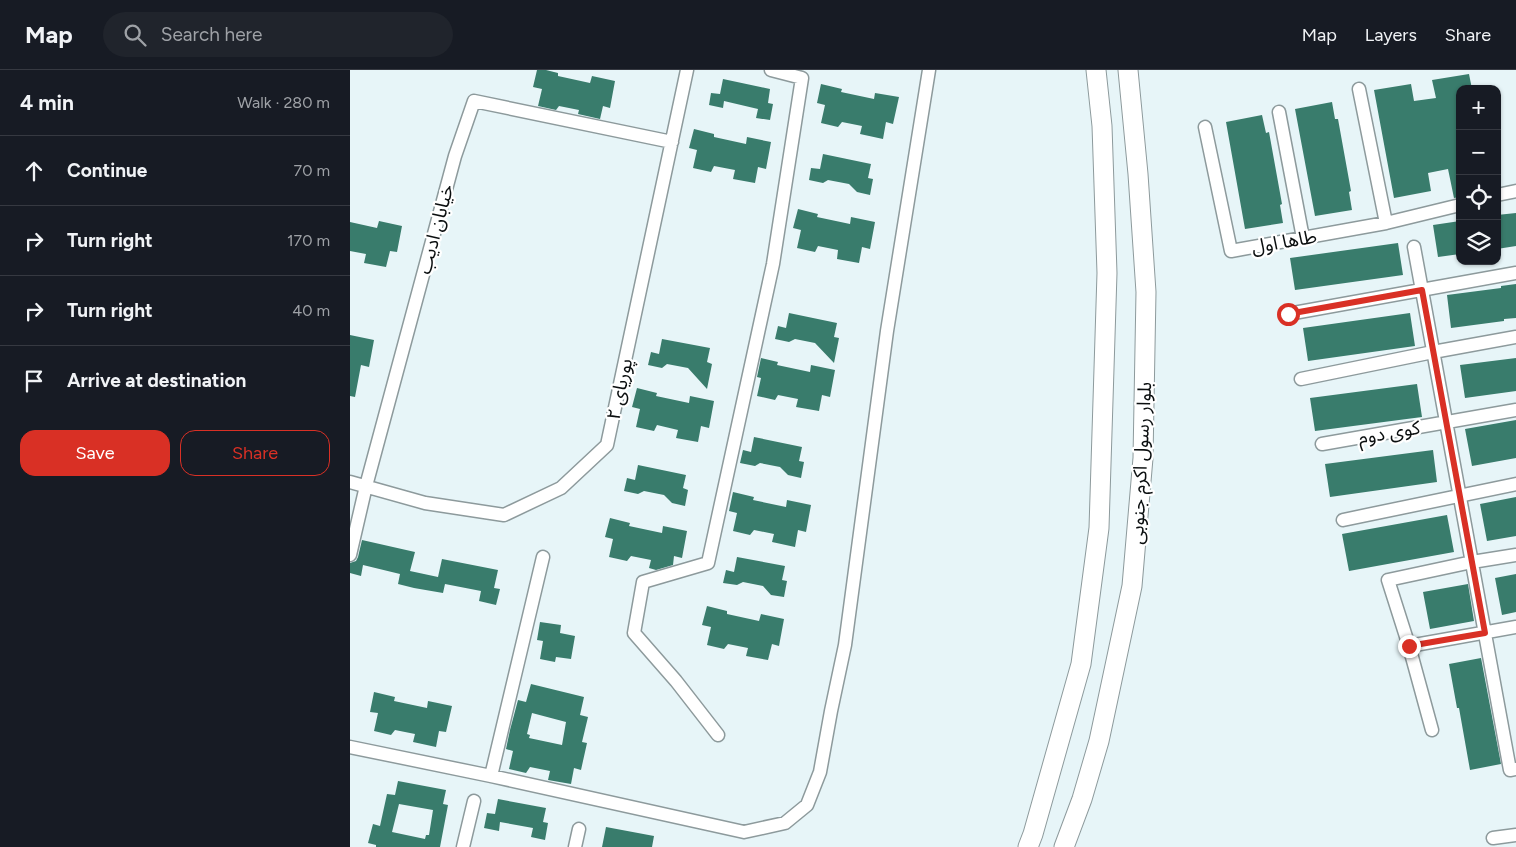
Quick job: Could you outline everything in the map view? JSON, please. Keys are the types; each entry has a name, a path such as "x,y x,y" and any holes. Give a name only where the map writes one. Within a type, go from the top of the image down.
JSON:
{"main road":[{"name":"بلوار رسول اکرم جنوبی","path":"1028,847 1081,664 1100,528 1107,273 1102,126 1096,70"},
{"name":"بلوار رسول اکرم جنوبی","path":"1064,847 1082,799 1099,741 1132,586 1143,458 1146,292 1138,174 1128,70"}],"street":[{"name":"پوریای ۲","path":"350,482 425,503 504,515 561,488 607,445 687,70"},
{"path":"718,735 676,681 634,633 643,582 708,563 773,264 802,78 772,70"},
{"path":"350,747 492,776 744,832 785,822 807,805 820,772 846,645 887,331 929,70"},
{"path":"1359,88 1386,223"},
{"name":"خیابان ادیب","path":"350,555 366,486 455,156 474,101 672,142"},
{"path":"1279,112 1303,238"},
{"name":"طاها اول","path":"1205,127 1231,251 1386,223 1456,206"},
{"path":"1501,194 1516,191"},
{"path":"1414,247 1510,770 1516,769"},
{"path":"1288,314 1516,273"},
{"path":"1301,379 1516,337"},
{"name":"کوی دوم","path":"1322,444 1516,410"},
{"path":"1343,520 1516,484"},
{"path":"1432,730 1409,646 1388,580 1472,562 1516,555"},
{"path":"492,776 543,557"},
{"path":"1409,646 1516,627"},
{"path":"463,847 474,801"},
{"path":"575,847 579,829"},
{"path":"1493,838 1516,835"}],"building":[{"path":"537,70 546,70 558,73 558,76 590,83 592,76 615,81 610,108 603,106 600,119 578,114 579,110 559,106 556,110 538,106 542,89 533,87"},
{"path":"1469,74 1471,85 1456,85 1456,198 1454,198 1448,169 1428,173 1431,191 1394,198 1374,90 1411,84 1414,101 1436,98 1432,80"},
{"path":"723,79 770,89 768,103 773,104 770,120 756,118 758,109 724,101 723,108 709,105 711,93 720,94"},
{"path":"821,84 842,89 841,92 874,99 875,93 899,97 893,124 886,122 883,139 860,134 862,126 842,122 838,127 821,123 825,105 817,103"},
{"path":"1332,102 1335,119 1338,119 1351,191 1349,192 1352,210 1315,216 1295,109"},
{"path":"1262,115 1266,133 1269,132 1282,204 1280,205 1283,223 1245,229 1226,122"},
{"path":"694,129 714,134 714,137 746,144 747,137 771,142 766,169 758,167 755,183 733,179 735,170 714,166 711,172 693,168 697,150 689,148"},
{"path":"823,154 871,164 868,178 873,179 870,195 857,192 849,184 828,180 823,183 809,180 811,168 820,169"},
{"path":"798,209 818,214 817,217 850,224 851,217 875,222 870,249 862,247 859,263 837,259 838,250 818,246 815,252 797,248 801,230 793,228"},
{"path":"1516,213 1516,246 1501,248 1501,215"},
{"path":"379,221 402,226 397,252 390,251 386,267 364,263 366,254 350,251 350,222 377,228"},
{"path":"1456,222 1456,255 1438,257 1433,225"},
{"path":"1398,243 1403,275 1295,290 1290,258"},
{"path":"1516,284 1516,318 1451,328 1447,295 1501,288 1501,286"},
{"path":"789,313 837,323 834,337 839,338 834,363 815,343 795,339 789,342 775,339 778,326 786,328"},
{"path":"1410,313 1415,346 1308,361 1303,328"},
{"path":"350,335 374,340 369,367 361,365 355,397 350,396"},
{"path":"662,339 710,348 707,362 712,364 707,389 688,368 667,364 662,368 648,365 651,352 659,354"},
{"path":"761,358 778,362 777,365 810,372 811,365 835,370 830,397 822,395 819,411 796,407 798,399 778,395 775,400 757,396 761,378 757,377"},
{"path":"1516,358 1516,391 1465,398 1460,365"},
{"path":"1417,384 1422,417 1315,431 1310,398"},
{"path":"637,388 657,393 656,396 689,403 690,396 714,401 709,428 701,426 698,442 676,438 678,430 657,425 654,431 636,427 640,409 632,407"},
{"path":"1516,420 1516,458 1472,466 1465,429"},
{"path":"754,437 802,447 799,461 804,462 801,478 788,475 780,467 760,463 755,466 740,463 743,450 751,452"},
{"path":"1433,450 1437,482 1330,497 1325,464"},
{"path":"638,465 686,475 683,488 688,490 685,506 672,503 664,495 644,491 638,494 624,491 627,478 635,480"},
{"path":"733,492 754,497 753,500 786,507 787,500 811,505 806,532 798,530 795,547 772,542 774,534 754,530 750,535 733,531 737,513 729,511"},
{"path":"1516,497 1516,536 1487,541 1480,504"},
{"path":"1447,515 1454,552 1349,571 1342,534"},
{"path":"610,518 630,523 629,526 662,533 663,526 687,531 682,558 674,556 673,565 656,570 649,568 651,560 631,556 627,561 609,557 613,539 605,537"},
{"path":"362,540 415,552 410,571 438,577 442,559 498,570 494,588 500,589 496,605 479,601 481,591 445,584 443,593 414,588 398,584 400,574 363,565 361,576 350,573 350,563 356,561"},
{"path":"737,557 785,566 782,580 787,581 784,597 771,595 763,586 743,582 737,585 723,583 726,570 734,572"},
{"path":"1516,574 1516,612 1502,615 1495,578"},
{"path":"1468,584 1474,621 1430,629 1423,592"},
{"path":"707,606 727,611 727,614 759,621 761,614 784,619 779,646 772,644 768,660 746,656 748,648 728,644 724,649 707,645 711,627 702,625"},
{"path":"540,622 561,625 560,633 575,636 571,659 556,657 555,662 540,659 543,641 537,640"},
{"path":"1481,658 1501,764 1470,770 1449,664"},
{"path":"531,684 584,697 580,715 588,717 582,742 587,743 581,770 574,768 571,784 548,780 550,771 530,767 526,773 509,769 513,751 506,749 510,730 518,700 526,702","holes":["532,713 566,722 562,745 529,738 530,735 527,734"]},
{"path":"374,692 395,697 394,701 427,708 428,701 452,706 446,732 439,731 436,747 413,742 415,734 395,730 391,735 374,731 378,713 370,712"},
{"path":"398,781 446,790 443,804 448,805 440,847 376,847 376,845 368,843 373,824 380,826 387,794 395,795","holes":["399,804 433,810 429,835 426,835 425,839 392,832"]},
{"path":"498,799 546,808 543,822 548,823 545,840 531,837 533,828 500,822 499,831 484,828 487,813 495,814"},
{"path":"606,827 654,836 652,847 602,847"}],"route":[{"path":"1288,314 1422,290 1485,633 1409,646"}]}
